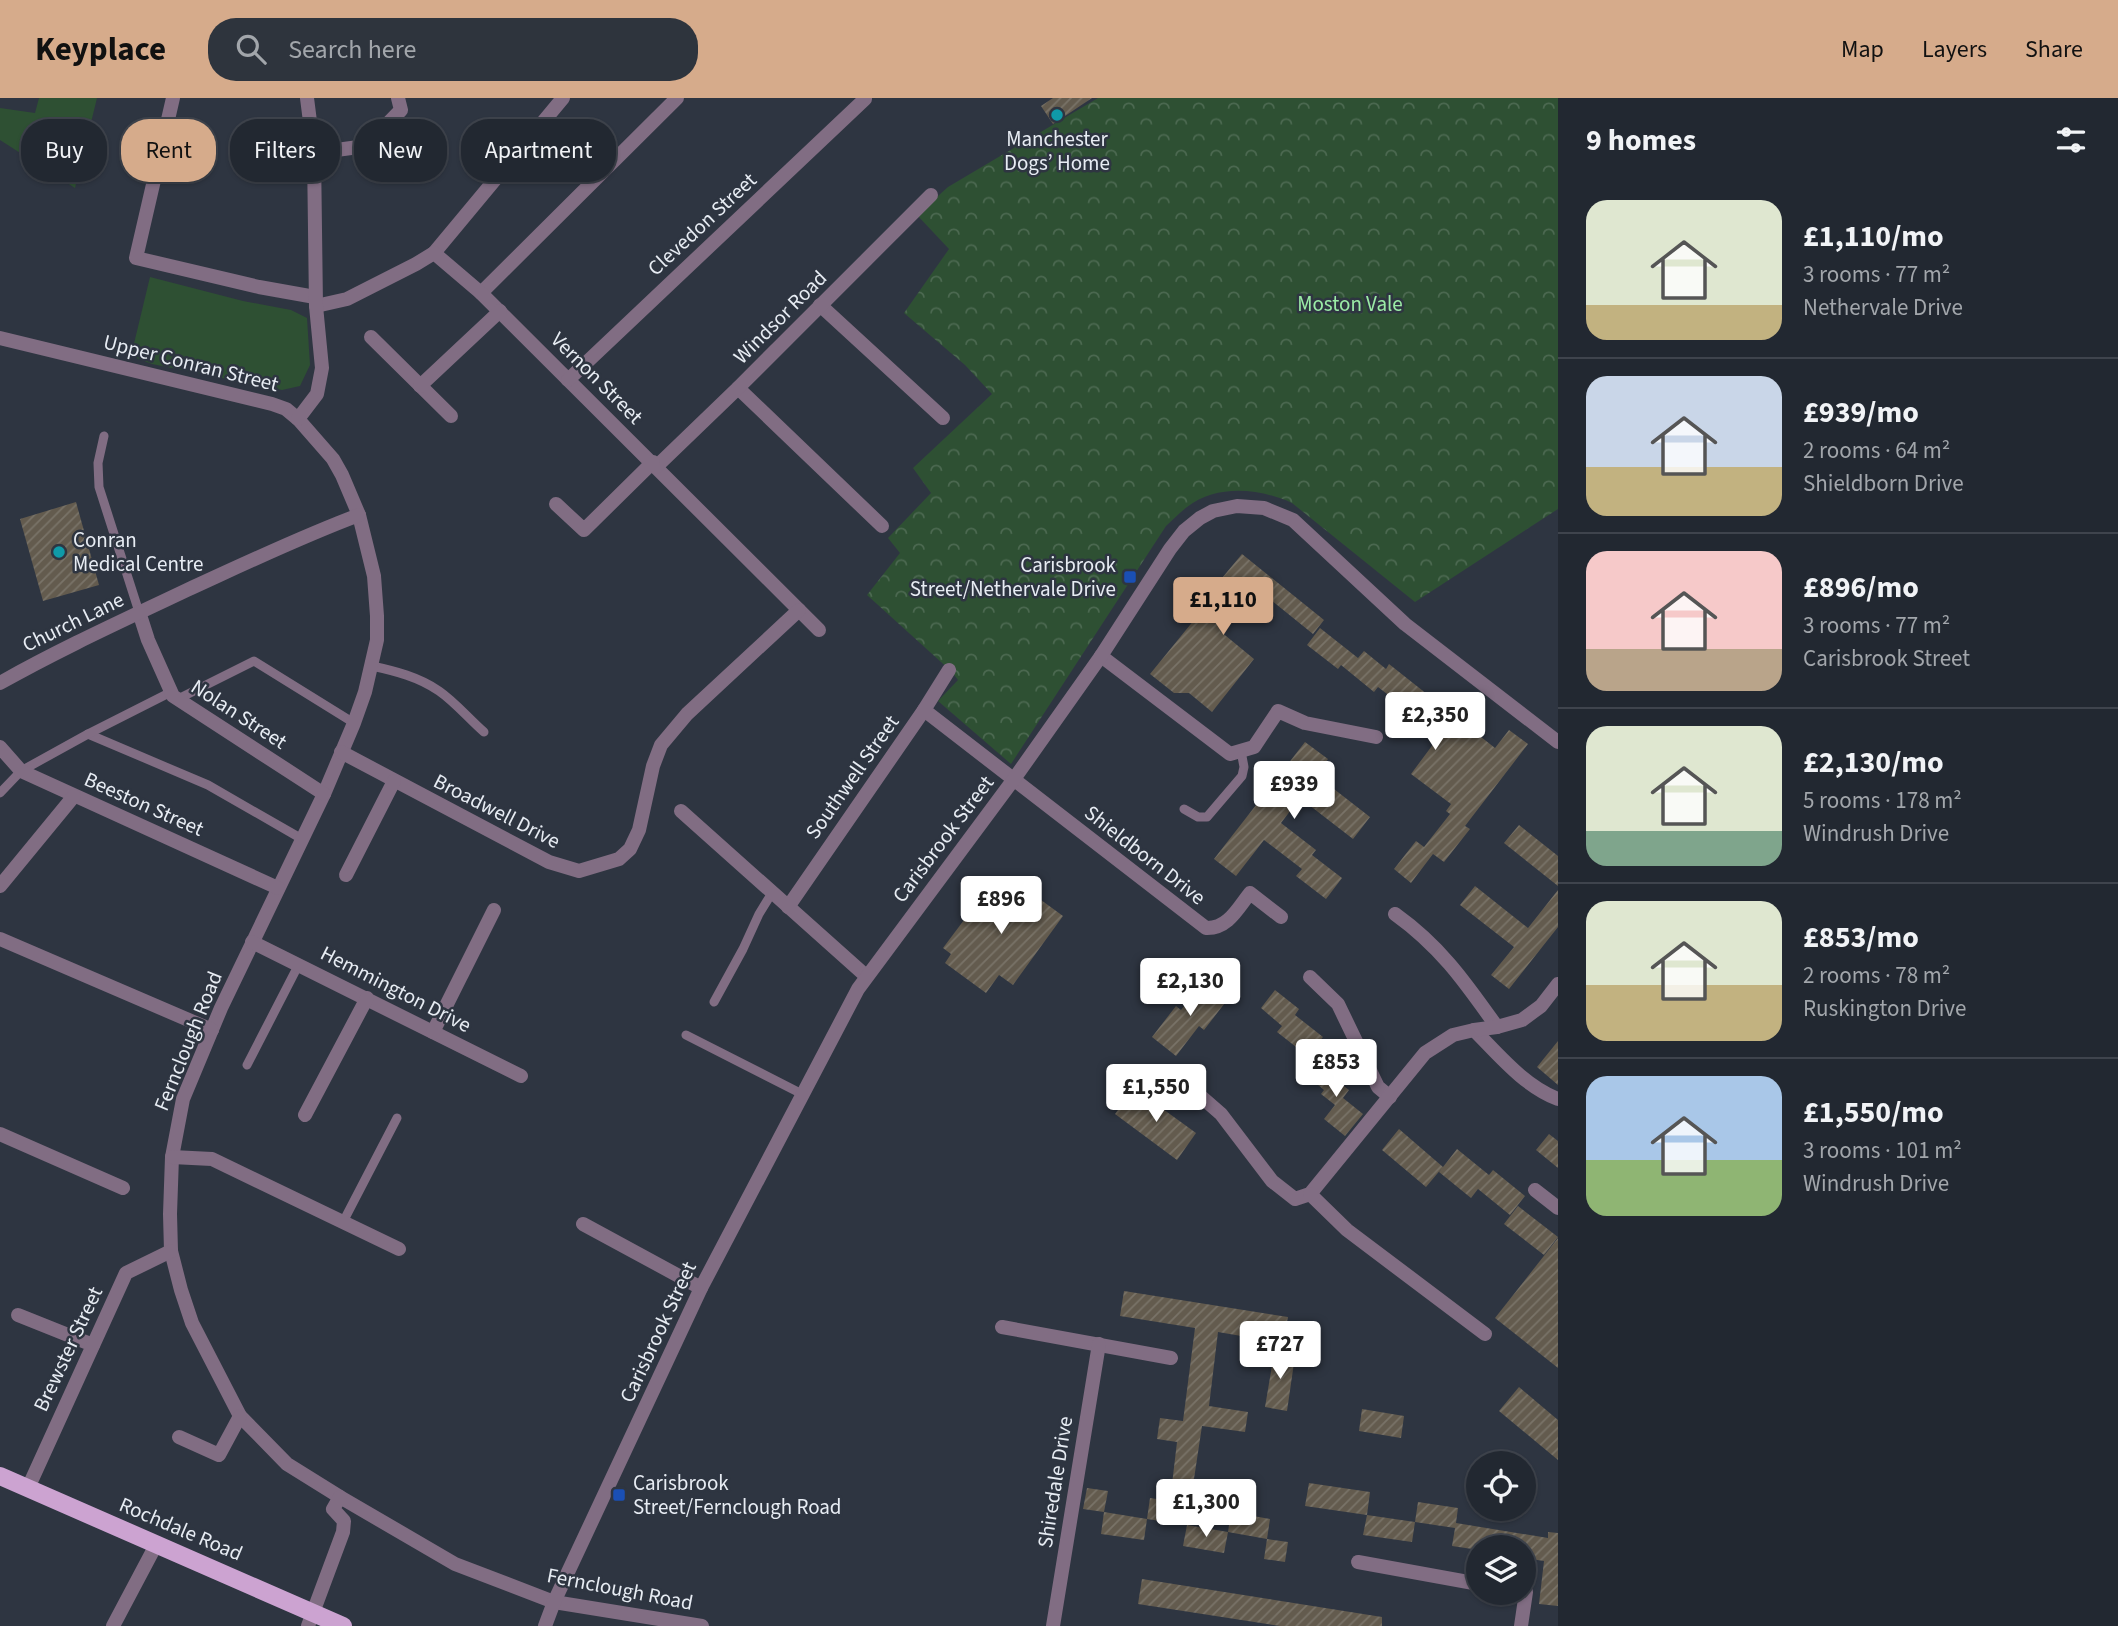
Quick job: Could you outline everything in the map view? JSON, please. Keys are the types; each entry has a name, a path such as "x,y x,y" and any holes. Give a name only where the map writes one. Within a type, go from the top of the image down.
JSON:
{"main road":[{"name":"Rochdale Road","path":"0,1476 157,1543 311,1619 343,1626"}],"street":[{"path":"173,98 136,258 316,301 347,299 434,253 563,98"},
{"path":"307,98 310,119"},
{"path":"340,150 366,146 401,110 398,98"},
{"path":"481,293 677,98"},
{"name":"Clevedon Street","path":"568,380 864,99"},
{"path":"298,419 317,394 322,368 316,301 314,182"},
{"name":"Windsor Road","path":"555,503 584,530 738,388 931,195"},
{"name":"Vernon Street","path":"434,253 500,311 819,630"},
{"path":"820,306 943,418"},
{"path":"420,386 500,311"},
{"path":"371,337 451,415"},
{"name":"Upper Conran Street","path":"0,338 272,404 286,410 298,419 333,459 359,515"},
{"path":"738,388 882,526"},
{"name":"Carisbrook Street","path":"545,1626 701,1288 866,976 1014,779 1101,656 1184,531 1213,511 1237,506 1264,508 1293,520 1405,624 1558,742"},
{"name":"Church Lane","path":"0,683 48,656 139,612 317,531 359,515"},
{"name":"Fernclough Road","path":"359,515 374,576 377,640 372,666 354,723 324,793 252,942 183,1099 172,1157 170,1214 171,1251 181,1290 192,1323 240,1416 287,1464 455,1564 554,1602 702,1626"},
{"name":"Broadwell Drive","path":"341,752 549,862 579,871 619,859 630,849 639,830 653,766 661,745 687,714 799,610"},
{"name":"Nolan Street","path":"139,612 148,640 174,696 324,793"},
{"path":"1101,656 1230,754 1254,747 1279,711 1305,723 1376,737"},
{"name":"Southwell Street","path":"788,907 949,670"},
{"path":"924,710 1014,779"},
{"name":"Beeston Street","path":"0,747 21,771 278,888"},
{"name":"Shieldborn Drive","path":"1014,779 1206,928 1225,924 1250,893 1281,917"},
{"path":"346,875 394,781"},
{"path":"0,886 74,796"},
{"path":"681,811 866,976"},
{"path":"433,1032 494,910"},
{"path":"1395,914 1446,958 1497,1027"},
{"path":"0,939 212,1030"},
{"name":"Hemmington Drive","path":"252,942 521,1076"},
{"path":"1310,976 1338,1004 1378,1087 1390,1097"},
{"path":"1182,1080 1221,1114 1272,1181 1295,1199 1310,1194 1426,1053 1453,1035 1522,1020 1533,1014 1558,984"},
{"path":"305,1115 367,998"},
{"path":"1474,1030 1516,1072 1558,1099"},
{"path":"0,1134 123,1188"},
{"path":"172,1157 212,1159 399,1249"},
{"path":"1535,1190 1558,1208"},
{"path":"1310,1194 1347,1230 1485,1334"},
{"path":"583,1224 701,1288"},
{"name":"Brewster Street","path":"28,1488 126,1273 171,1251"},
{"path":"18,1315 93,1345"},
{"path":"1002,1326 1171,1358"},
{"name":"Shiredale Drive","path":"1053,1626 1099,1344"},
{"path":"179,1437 219,1455 240,1416"},
{"path":"311,1619 344,1532 344,1521 333,1509 340,1497"},
{"path":"113,1626 157,1543"},
{"path":"1357,1562 1466,1582"},
{"path":"1521,1626 1524,1605"}],"lane":[{"path":"104,436 97,463 99,487 139,612"},
{"path":"0,793 21,771 88,734 254,661 354,723"},
{"path":"372,666 396,671 440,691 484,732"},
{"path":"88,734 208,785 302,839"},
{"path":"1184,809 1198,817 1207,817 1242,776 1244,767 1241,751"},
{"path":"714,1002 772,893"},
{"path":"247,1065 299,964"},
{"path":"685,1035 803,1094"},
{"path":"344,1222 397,1118"}],"green space":[{"path":"39,98 97,98 92,119 21,119 21,153 0,140 0,108 35,113"},
{"name":"Moston Vale","path":"1098,98 1558,98 1558,509 1415,602 1292,503 1266,494 1238,491 1211,495 1199,500 1184,509 1166,526 1011,764 938,701 958,680 952,672 867,595 900,553 888,538 931,493 913,468 992,394 965,365 904,313 949,249 917,215 948,187"},
{"path":"66,182 76,182 75,188"},
{"path":"150,277 243,301 291,310 307,318 310,365 300,386 282,390 152,364 131,356"}],"building":[{"name":"Manchester Dogs’ Home","path":"1053,98 1092,98 1053,124 1041,106"},
{"name":"Conran Medical Centre","path":"76,502 99,585 43,601 20,519"},
{"path":"1242,554 1324,620 1313,634 1255,587 1220,631 1254,659 1212,712 1189,693 1174,693 1150,674 1221,587 1217,584"},
{"path":"1320,628 1358,658 1364,651 1386,669 1389,664 1495,748 1509,730 1528,744 1465,826 1470,829 1444,862 1433,854 1411,883 1394,869 1416,841 1424,847 1450,814 1446,811 1451,804 1411,774 1440,735 1378,687 1374,692 1341,665 1338,669 1307,645"},
{"path":"1305,742 1328,759 1316,775 1370,817 1353,839 1300,798 1281,823 1316,850 1312,855 1342,878 1326,899 1296,876 1302,869 1264,840 1236,876 1214,859"},
{"path":"1519,825 1558,856 1558,886 1504,843"},
{"path":"1008,876 1063,916 1013,985 999,975 986,993 945,963 951,954 943,948 976,904 983,910"},
{"path":"1475,886 1528,928 1558,890 1558,927 1509,989 1491,975 1514,947 1460,905"},
{"path":"1204,981 1228,999 1204,1030 1199,1026 1176,1056 1152,1037 1176,1006 1181,1010"},
{"path":"1275,990 1299,1009 1295,1015 1323,1037 1317,1044 1329,1053 1314,1071 1300,1060 1305,1054 1277,1032 1282,1026 1261,1008"},
{"path":"1558,1041 1558,1085 1537,1067"},
{"path":"1324,1061 1339,1073 1335,1079 1349,1090 1343,1098 1363,1114 1345,1136 1324,1119 1335,1105 1321,1094 1324,1090 1310,1078"},
{"path":"1134,1088 1196,1133 1177,1160 1115,1114"},
{"path":"1399,1129 1443,1167 1457,1149 1489,1175 1493,1170 1525,1196 1510,1215 1478,1189 1471,1198 1439,1172 1442,1168 1426,1187 1382,1150"},
{"path":"1549,1134 1558,1141 1558,1168 1536,1150"},
{"path":"1518,1206 1558,1237 1544,1255 1504,1224"},
{"path":"1558,1238 1558,1368 1495,1318"},
{"path":"1124,1291 1288,1317 1283,1343 1218,1332 1209,1406 1248,1412 1245,1432 1202,1426 1187,1525 1147,1519 1150,1498 1170,1501 1177,1442 1157,1439 1160,1418 1183,1421 1195,1328 1120,1316"},
{"path":"1275,1348 1295,1356 1287,1411 1265,1407"},
{"path":"1519,1387 1558,1420 1558,1460 1499,1411"},
{"path":"1362,1409 1404,1416 1401,1438 1359,1431"},
{"path":"1309,1483 1370,1492 1367,1515 1305,1506"},
{"path":"1087,1488 1108,1491 1104,1512 1083,1509"},
{"path":"1418,1502 1458,1508 1456,1523 1530,1535 1466,1535 1466,1548 1452,1546 1455,1528 1415,1522"},
{"path":"1104,1512 1147,1519 1144,1540 1101,1534"},
{"path":"1231,1512 1270,1519 1267,1539 1228,1532"},
{"path":"1367,1515 1415,1522 1412,1542 1363,1535"},
{"path":"1187,1525 1228,1532 1224,1553 1183,1546"},
{"path":"1548,1532 1558,1533 1558,1606 1539,1604 1544,1561 1536,1560 1536,1536 1548,1538"},
{"path":"1267,1539 1288,1542 1285,1562 1264,1559"},
{"path":"1142,1579 1382,1617 1382,1626 1280,1626 1138,1604"}],"place":[{"name":"Manchester Dogs’ Home","path":"1057,115"},
{"name":"Conran Medical Centre","path":"59,552"},
{"name":"Carisbrook Street/Nethervale Drive","path":"1130,577"},
{"name":"Carisbrook Street/Fernclough Road","path":"619,1495"}]}
